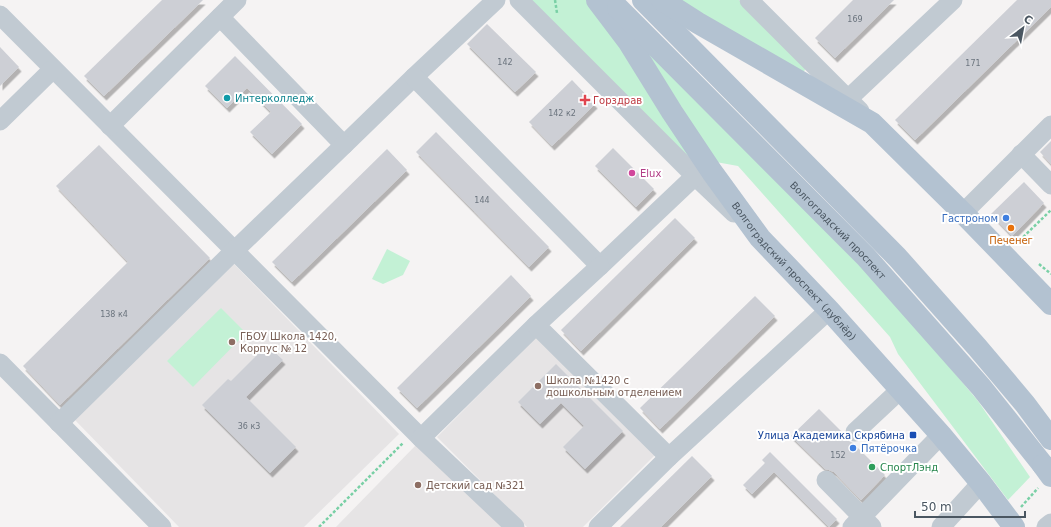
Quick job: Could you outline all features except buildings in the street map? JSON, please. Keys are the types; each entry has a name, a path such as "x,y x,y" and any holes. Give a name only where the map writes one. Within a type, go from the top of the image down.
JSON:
{"main road":[{"path":"597,0 628,41 672,112 712,172 760,238"},
{"name":"Волгоградский проспект","path":"610,0 866,257 981,387 1045,475"},
{"path":"643,0 897,257 977,347 1051,439"},
{"path":"662,0 698,23 872,123 963,213 1051,304"},
{"name":"Волгоградский проспект (дублёр)","path":"760,238 829,310 941,434 1012,523"}],"street":[{"path":"110,126 237,0"},
{"path":"59,424 234,251 496,0"},
{"name":"Волгоградский проспект (дублёр)","path":"519,0 695,176 760,238"},
{"path":"749,0 872,123"},
{"path":"848,99 953,0"},
{"path":"0,15 418,435 515,527"},
{"path":"220,17 344,145"},
{"path":"0,121 53,69"},
{"path":"414,77 600,266"},
{"path":"963,213 1051,125"},
{"path":"1021,154 1051,185"},
{"path":"418,435 695,176"},
{"path":"598,527 669,457 829,310"},
{"path":"536,325 669,457"},
{"path":"0,363 162,527"},
{"path":"855,432 901,389"},
{"path":"826,480 862,523 941,434"},
{"path":"940,527 981,483"},
{"path":"1046,527 1051,523"}],"path":[{"path":"1013,247 1051,210"},
{"path":"319,527 418,435"},
{"path":"1012,523 1045,475"}],"shaded area":[{"name":"ГБОУ Школа 1420, Корпус № 12","path":"234,264 399,434 304,527 179,527 74,419"},
{"name":"Школа №1420 с дошкольным отделением","path":"538,335 657,453 583,527 527,527 437,437"},
{"name":"Детский сад №321","path":"417,444 502,527 336,527"}],"green space":[{"path":"530,0 586,0 613,27 704,174"},
{"path":"673,0 739,0 806,67 802,76"},
{"path":"645,43 894,301 978,401 1030,477 1008,500 898,354 890,337 738,166 716,162 642,46"},
{"path":"387,249 410,261 403,275 383,284 372,279"},
{"path":"221,308 246,333 193,387 167,361"}],"place":[{"name":"Интерколледж","path":"227,98"},
{"name":"Горздрав","path":"585,100"},
{"name":"Elux","path":"632,173"},
{"name":"Гастроном","path":"1006,218"},
{"name":"Печенег","path":"1011,228"},
{"name":"ГБОУ Школа 1420, Корпус № 12","path":"232,342"},
{"name":"Школа №1420 с дошкольным отделением","path":"538,386"},
{"name":"Улица Академика Скрябина","path":"913,435"},
{"name":"Пятёрочка","path":"853,448"},
{"name":"СпортЛэнд","path":"872,467"},
{"name":"Детский сад №321","path":"418,485"}]}
